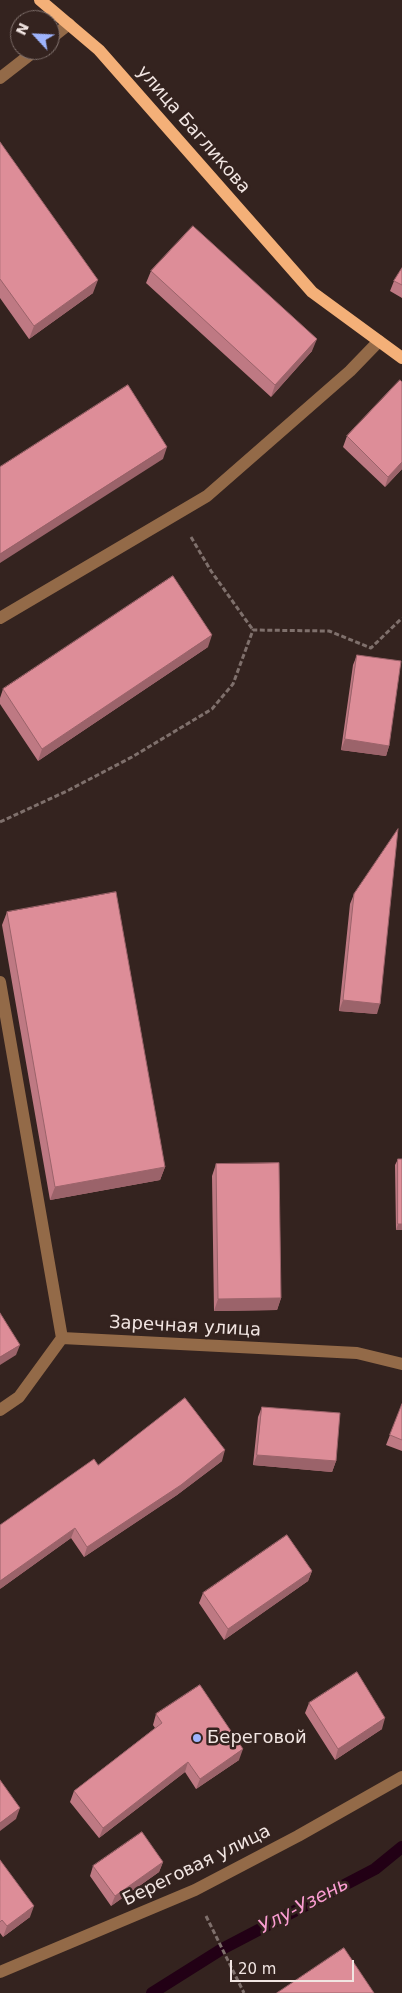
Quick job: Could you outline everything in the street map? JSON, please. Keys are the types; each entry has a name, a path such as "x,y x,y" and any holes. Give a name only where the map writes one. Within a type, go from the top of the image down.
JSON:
{"main road":[{"name":"улица Багликова","path":"40,0 99,50 312,292 402,358"}],"street":[{"path":"60,31 69,24"},
{"path":"0,78 23,60"},
{"path":"0,618 207,496 350,371 379,341"},
{"path":"0,982 62,1338 19,1397 0,1410"},
{"name":"Заречная улица","path":"62,1338 357,1353 402,1364"},
{"name":"Береговая улица","path":"0,1972 195,1890 298,1836 402,1777"}],"path":[{"path":"178,513 211,571 253,630"},
{"path":"253,630 329,631 371,648 402,618"},
{"path":"0,822 67,791 124,761 212,709 233,684 253,630"},
{"path":"213,1934 244,1993"}],"building":[{"path":"0,142 98,280 34,326 0,279"},
{"path":"193,226 317,339 275,385 151,271"},
{"path":"402,268 402,285 394,281"},
{"path":"400,380 402,382 402,462 388,477 347,436"},
{"path":"128,385 167,447 0,554 0,467"},
{"path":"173,576 212,635 42,749 3,689"},
{"path":"357,655 401,661 389,746 345,739"},
{"path":"398,829 380,1004 343,1000 354,894"},
{"path":"116,892 165,1167 55,1187 7,912"},
{"path":"398,1159 402,1159 402,1224 398,1224"},
{"path":"279,1163 281,1298 218,1299 216,1164"},
{"path":"0,1313 20,1345 0,1357"},
{"path":"185,1398 225,1450 181,1485 87,1547 75,1528 0,1581 0,1525 94,1459 98,1465"},
{"path":"402,1404 402,1440 390,1435"},
{"path":"262,1407 340,1413 336,1461 257,1455"},
{"path":"287,1535 312,1571 228,1629 203,1593"},
{"path":"357,1672 385,1718 338,1749 309,1703"},
{"path":"200,1685 243,1749 200,1779 188,1762 103,1828 74,1791 162,1723 156,1714"},
{"path":"0,1780 20,1808 0,1823"},
{"path":"142,1832 163,1862 115,1896 93,1866"},
{"path":"0,1860 34,1906 7,1926 2,1920 0,1922"},
{"path":"344,1948 374,1993 277,1993"}],"waterway":[{"name":"Улу-Узень","path":"152,1993 222,1949 375,1869 402,1847"}],"place":[{"name":"Береговой","path":"197,1738"}]}
